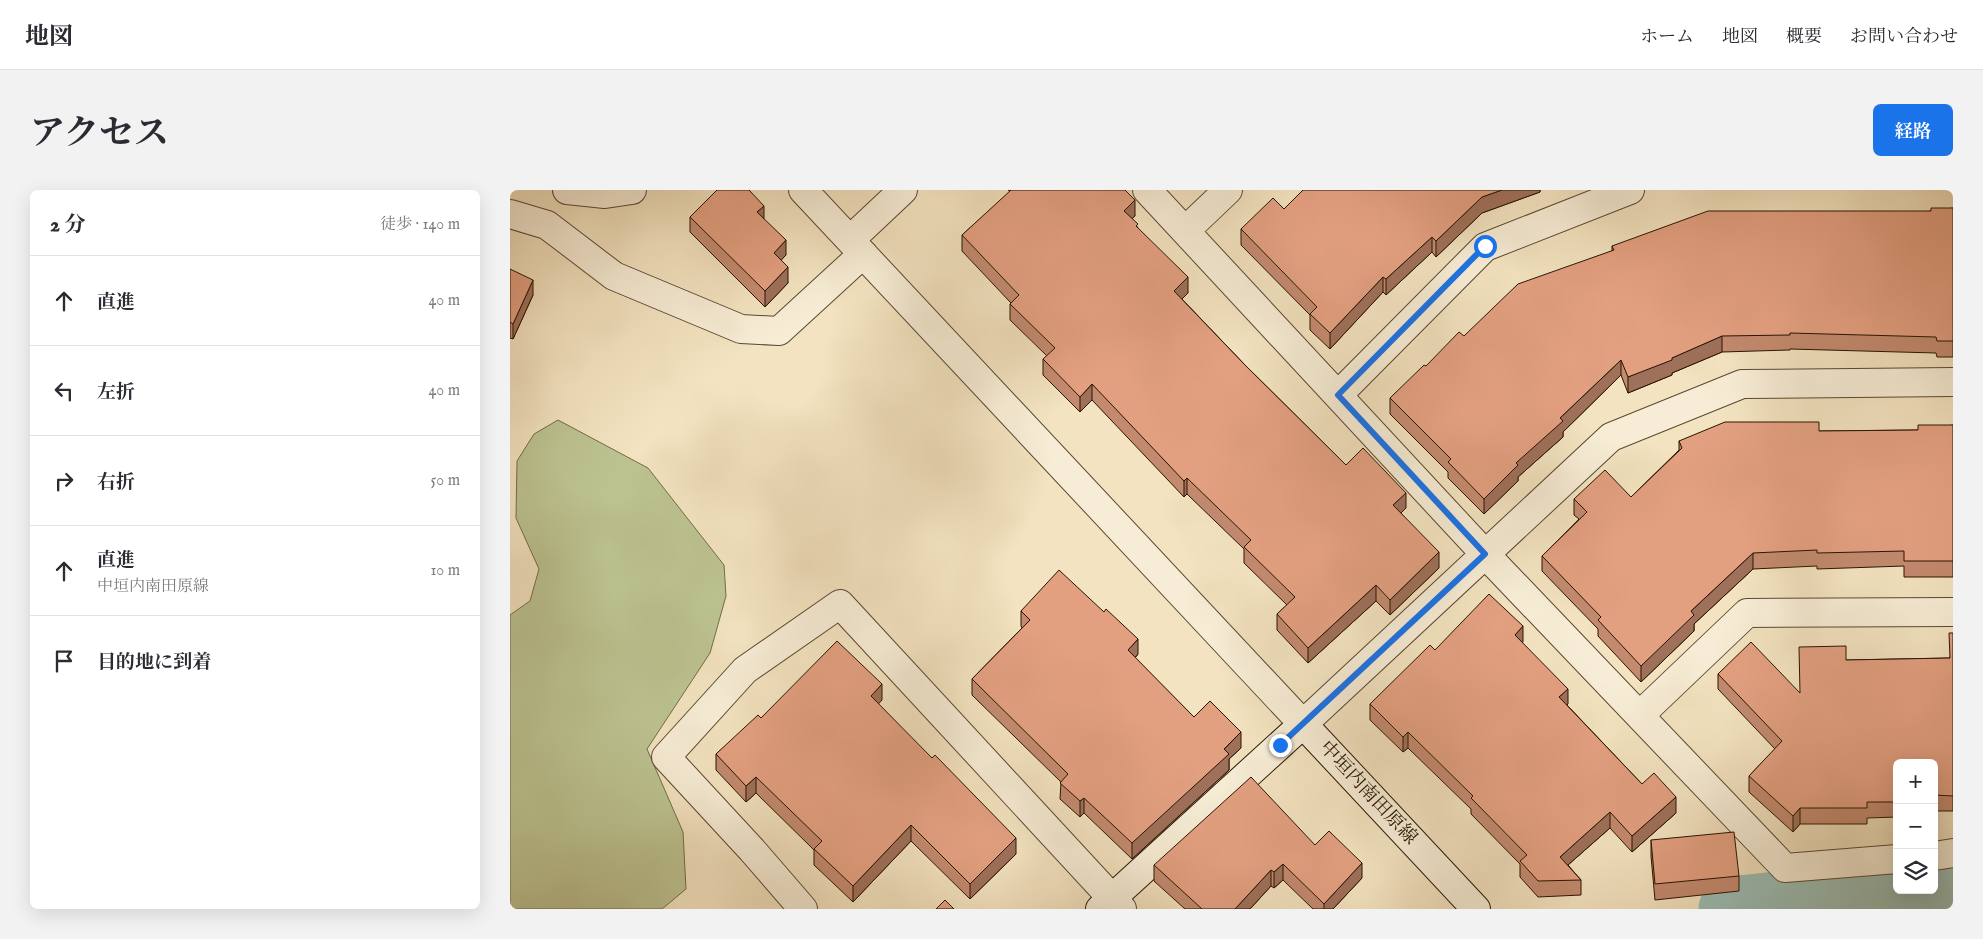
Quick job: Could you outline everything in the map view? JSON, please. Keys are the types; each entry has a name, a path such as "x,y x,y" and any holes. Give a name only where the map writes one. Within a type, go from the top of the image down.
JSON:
{"street":[{"path":"567,190 605,194 632,190"},
{"path":"803,190 1303,724 1611,437 1742,384 1953,382"},
{"path":"510,214 547,225 614,276 741,329 778,331 857,247 903,190"},
{"path":"1147,190 1485,554 1785,868 1893,859"},
{"path":"1185,231 1228,190"},
{"path":"1338,395 1485,246 1630,190"},
{"path":"803,909 752,850 666,758 744,670 840,604 1112,905"},
{"path":"1640,715 1747,613 1953,612"},
{"name":"中垣内南田原線","path":"1112,905 1303,724 1473,905"},
{"path":"1938,856 1953,854"}],"green space":[{"path":"558,420 648,468 724,565 726,596 710,653 647,749 683,832 686,889 662,909 510,909 510,615 530,601 539,569 516,518 517,461 534,434"}],"building":[{"path":"717,190 749,190 764,206 757,212 786,240 774,253 788,267 765,291 690,217"},
{"path":"1011,190 1125,190 1135,200 1124,211 1138,224 1136,226 1188,277 1174,291 1245,365 1346,465 1363,448 1406,493 1393,505 1439,552 1390,600 1376,585 1308,648 1277,614 1295,597 1244,547 1251,540 1187,478 1184,481 1092,384 1080,397 1043,359 1055,348 1010,304 1019,295 962,235"},
{"path":"1303,190 1502,190 1482,197 1436,241 1432,237 1386,279 1383,277 1330,333 1310,314 1317,307 1241,229 1273,198 1284,209"},
{"path":"1931,208 1953,208 1953,341 1937,341 1936,337 1790,333 1790,335 1722,336 1672,358 1672,360 1628,377 1621,360 1560,418 1563,421 1516,463 1518,465 1484,499 1448,462 1451,459 1390,398 1424,365 1426,366 1459,332 1464,336 1518,284 1614,250 1612,246 1708,211 1931,211"},
{"path":"510,269 533,280 513,324 510,322"},
{"path":"1725,422 1819,422 1819,431 1918,430 1918,425 1953,425 1953,561 1904,561 1904,551 1817,553 1817,550 1753,553 1691,611 1694,615 1641,666 1598,620 1601,617 1542,556 1587,512 1574,499 1605,470 1631,497 1682,448 1679,441"},
{"path":"1059,570 1104,612 1106,609 1138,639 1128,650 1194,717 1210,701 1241,732 1224,749 1229,754 1132,843 1084,798 1080,801 1060,783 1068,774 972,679 1030,620 1021,611"},
{"path":"1489,594 1523,626 1515,635 1568,689 1559,697 1642,784 1654,773 1676,797 1632,836 1610,812 1560,857 1581,880 1538,881 1520,861 1527,855 1471,798 1473,796 1408,732 1403,737 1370,704 1430,645 1435,650"},
{"path":"1949,633 1953,633 1953,796 1938,795 1938,759 1893,759 1893,802 1867,802 1867,808 1800,808 1793,816 1749,776 1782,741 1718,674 1751,642 1800,693 1799,647 1846,646 1846,660 1950,658"},
{"path":"837,641 882,684 871,696 932,758 935,755 1016,838 970,884 911,825 853,886 814,849 822,841 756,777 746,786 716,754 758,715 761,718"},
{"path":"1251,777 1315,845 1329,831 1362,863 1324,904 1283,864 1274,872 1271,870 1235,909 1202,909 1154,865"},
{"path":"1734,832 1739,876 1655,884 1651,840"},
{"path":"945,900 954,909 936,909"}],"waterway":[{"path":"1731,909 1893,893"}],"route":[{"path":"1280,745 1485,554 1338,395 1485,246"}]}
